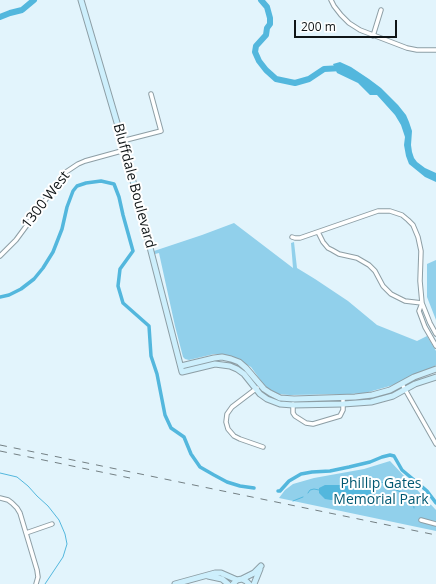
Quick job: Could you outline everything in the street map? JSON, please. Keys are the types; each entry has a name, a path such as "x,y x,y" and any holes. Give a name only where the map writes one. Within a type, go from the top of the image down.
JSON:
{"street":[{"name":"Bluffdale Boulevard","path":"81,0 125,150 182,372 211,365 226,365 240,371 256,389"},
{"path":"331,0 334,6 349,23 372,36 417,50 436,50"},
{"path":"372,36 382,10"},
{"path":"122,140 161,131 151,94"},
{"name":"1300 West","path":"0,256 16,240 66,172 85,161 125,150"},
{"path":"292,237 298,239 378,211 390,211 402,215 413,225 419,242 421,257 420,281 422,303 436,334"},
{"path":"318,232 328,248 339,254 360,259 370,265 385,289 395,297 410,302 422,303"},
{"path":"422,303 419,311 425,327 436,346"},
{"path":"180,366 218,357 235,360 250,372 267,391 277,397 294,399 343,398 379,393 390,390 414,377 436,369"},
{"path":"256,389 263,396 280,404 360,403 393,396 419,383 436,377"},
{"path":"402,384 436,444"},
{"path":"261,385 232,407 227,414 226,422 228,429 234,436 263,447"},
{"path":"294,399 293,405 295,416 306,423 312,424 340,416 342,412 343,398"},
{"path":"0,498 10,502 20,513 37,570 38,577 36,584"},
{"path":"421,520 436,524"},
{"path":"26,533 52,524"},
{"path":"237,581 254,573 261,566 254,584"},
{"path":"175,584 205,575 221,573 237,581 246,581 249,584"},
{"path":"205,575 222,579 228,584"}],"green space":[{"path":"234,223 293,268 291,243 294,242 297,268 348,301 377,325 417,341 427,336 436,351 436,365 433,368 390,386 365,393 290,395 278,394 267,389 251,367 236,358 222,354 214,354 189,360 185,359 183,357 175,326 159,253 155,254 154,251"},
{"path":"436,260 436,320 427,297 427,264"},
{"name":"Phillip Gates Memorial Park","path":"390,461 436,510 436,531 279,498 285,490 293,484 314,478 364,469"}],"shaded area":[{"path":"340,62 351,67 381,88 406,115 412,131 411,145 414,158 425,168 436,173 436,182 425,177 409,164 404,145 405,137 401,125 395,115 377,95 370,95 358,83 337,73 333,64"},
{"path":"359,481 369,484 373,491 373,499 367,503 362,504 350,499 325,499 319,493 319,488 325,485 344,485"}],"waterway":[{"path":"0,17 22,10 34,0"},
{"path":"261,0 267,7 270,24 267,28 266,35 256,46 255,52 259,61 276,79 295,83 309,79 324,69 342,68"},
{"path":"0,297 9,295 21,289 34,279 43,268 53,252 62,229 67,207 73,191 77,186 101,181 114,184 119,197 133,251 120,269 118,286 123,303 149,326 151,356 157,374 165,415 171,428 184,437 191,454 200,467 227,482 254,488"},
{"path":"278,491 280,491 289,481 301,474 330,471 349,467 390,455 394,456 402,470 427,491 436,503"},
{"path":"0,473 17,477 28,486 48,506 59,520 65,534 67,544 63,557 45,584"},
{"path":"369,484 373,481 386,483 392,488 409,496 413,500 414,508"},
{"path":"308,493 310,490 319,490"},
{"path":"293,501 303,497"}],"railway":[{"path":"0,445 436,535"},
{"path":"0,451 130,478"}]}
